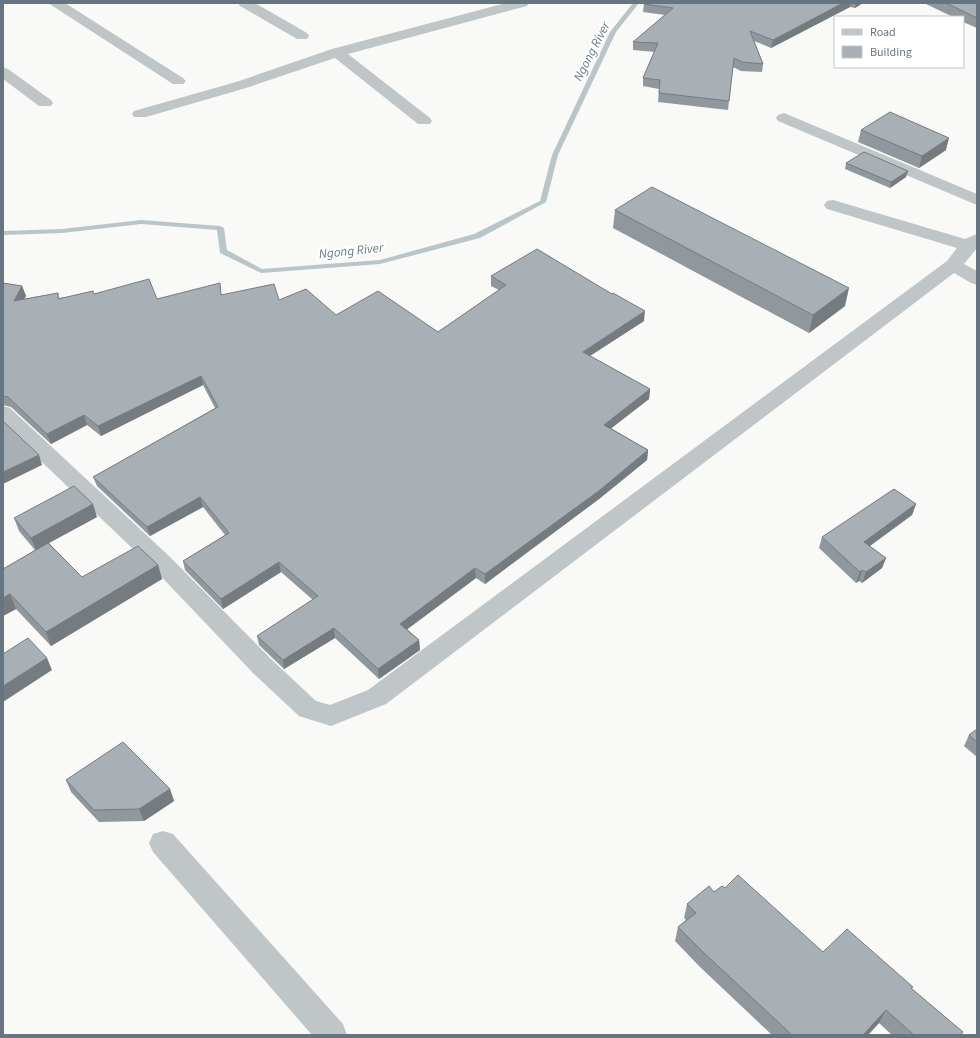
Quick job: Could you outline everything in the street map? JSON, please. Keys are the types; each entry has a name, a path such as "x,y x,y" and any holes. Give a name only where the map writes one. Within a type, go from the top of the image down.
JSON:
{"street":[{"path":"55,3 178,80"},
{"path":"245,3 302,36"},
{"path":"140,114 241,85 337,52 522,3"},
{"path":"337,52 424,121"},
{"path":"3,72 45,103"},
{"path":"784,118 977,200"},
{"path":"3,414 161,562 268,672 308,709 331,716 377,697 952,265 973,243 833,205"},
{"path":"952,265 977,279"},
{"path":"163,843 332,1035"}],"building":[{"path":"843,3 773,40 750,31 763,64 742,62 734,58 729,101 659,93 660,80 643,78 658,43 633,42 673,8 644,4"},
{"path":"946,3 977,3 977,18"},
{"path":"890,112 949,138 922,156 861,130"},
{"path":"864,152 908,171 891,182 846,163"},
{"path":"652,187 849,288 813,315 615,210"},
{"path":"537,249 612,294 613,293 645,311 583,352 650,389 604,425 648,450 600,490 485,574 475,568 400,624 419,640 378,669 334,628 283,660 257,636 318,596 279,562 221,599 183,561 229,533 200,497 147,527 93,477 218,407 201,376 98,426 84,415 47,434 8,397 3,396 3,283 22,286 14,301 58,293 58,299 93,291 94,294 149,279 157,299 220,283 221,295 274,284 279,300 306,289 336,315 378,291 438,332 506,285 491,276"},
{"path":"3,421 39,455 3,472"},
{"path":"74,486 93,504 31,538 14,518"},
{"path":"894,489 916,504 864,542 886,558 866,572 862,570 860,572 822,537"},
{"path":"48,543 82,577 138,546 158,565 46,632 10,594 3,598 3,569"},
{"path":"28,638 47,658 3,686 3,654"},
{"path":"977,729 977,742 969,735"},
{"path":"123,742 170,789 139,809 94,810 66,780"},
{"path":"738,875 823,952 847,929 913,987 911,988 963,1032 960,1035 914,1035 886,1010 863,1035 792,1035 678,927 696,913 687,904 709,886 714,892 722,886 725,888"}],"waterway":[{"name":"Ngong River","path":"3,233 62,231 141,222 220,228 223,251 261,271 380,262 477,236 543,202 555,155 613,32 636,3"}]}
